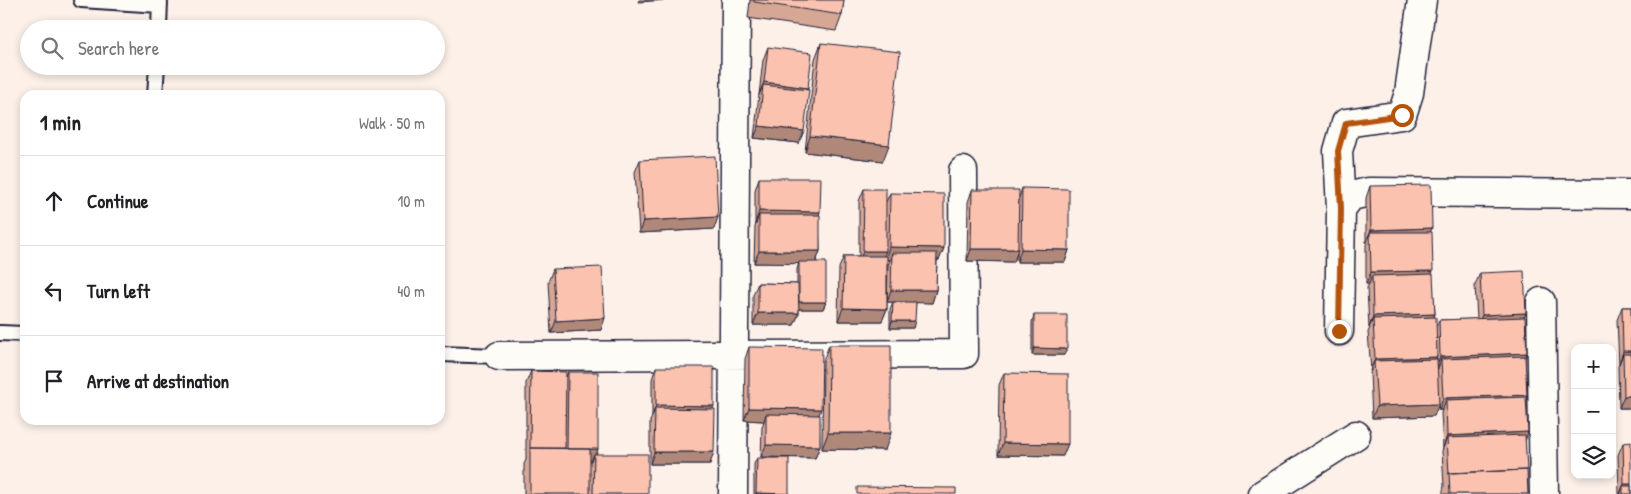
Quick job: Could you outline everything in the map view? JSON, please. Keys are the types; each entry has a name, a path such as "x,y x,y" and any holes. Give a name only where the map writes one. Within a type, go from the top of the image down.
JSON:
{"street":[{"path":"734,494 736,0"},
{"path":"1339,331 1341,209 1338,151 1346,123 1402,115 1409,93 1422,0"},
{"path":"499,356 964,354 963,171"},
{"path":"1341,209 1351,196 1369,192 1631,194"},
{"path":"1541,302 1544,494"},
{"path":"1263,494 1356,435"}],"lane":[{"path":"81,0 160,2 159,20"},
{"path":"155,90 156,75"},
{"path":"0,332 20,334"},
{"path":"445,354 499,356"}],"building":[{"path":"754,0 844,0 842,15 754,2"},
{"path":"821,43 900,52 889,145 810,136"},
{"path":"768,47 812,53 808,88 764,82"},
{"path":"763,85 809,90 804,131 759,126"},
{"path":"715,156 718,217 643,221 640,160"},
{"path":"759,178 821,178 820,212 759,211"},
{"path":"1431,185 1432,228 1371,230 1370,186"},
{"path":"1022,188 1069,189 1069,250 1021,249"},
{"path":"864,189 886,189 886,251 863,251"},
{"path":"972,190 1019,190 1018,249 971,249"},
{"path":"890,193 944,194 944,248 889,247"},
{"path":"759,215 820,215 820,251 759,251"},
{"path":"1370,232 1432,232 1433,271 1371,272"},
{"path":"892,253 937,253 936,290 891,290"},
{"path":"844,256 887,256 887,309 843,308"},
{"path":"799,262 826,262 826,302 799,302"},
{"path":"602,267 605,318 556,321 553,269"},
{"path":"1524,271 1526,313 1482,315 1480,273"},
{"path":"1433,274 1435,314 1373,316 1372,276"},
{"path":"758,283 798,284 799,313 758,313"},
{"path":"893,302 916,302 915,321 892,321"},
{"path":"1622,307 1631,307 1631,351 1623,351"},
{"path":"1034,315 1067,315 1067,349 1034,348"},
{"path":"1436,317 1437,357 1375,359 1373,319"},
{"path":"1525,317 1527,353 1440,357 1439,320"},
{"path":"829,345 891,345 891,433 828,433"},
{"path":"749,347 822,348 821,409 749,408"},
{"path":"1623,354 1631,354 1631,396 1624,396"},
{"path":"1525,356 1527,395 1443,398 1441,359"},
{"path":"1437,359 1439,404 1377,406 1374,361"},
{"path":"656,367 714,367 714,406 656,405"},
{"path":"531,371 566,372 565,448 530,448"},
{"path":"568,372 598,372 598,449 567,449"},
{"path":"1004,373 1068,374 1068,444 1003,443"},
{"path":"1526,397 1528,432 1447,436 1446,400"},
{"path":"655,408 715,409 714,452 654,452"},
{"path":"766,414 820,415 820,446 766,445"},
{"path":"1525,435 1527,470 1449,474 1447,438"},
{"path":"1631,442 1631,484 1624,484 1623,443"},
{"path":"530,448 590,449 590,494 530,494"},
{"path":"594,454 648,454 648,494 593,494"},
{"path":"757,458 789,458 789,494 756,493"},
{"path":"1527,470 1528,494 1450,494 1449,473"},
{"path":"1623,486 1631,486 1631,494 1623,494"},
{"path":"857,487 956,488 956,494 857,494"}],"route":[{"path":"1339,331 1341,209 1338,151 1346,123 1402,115"}]}
